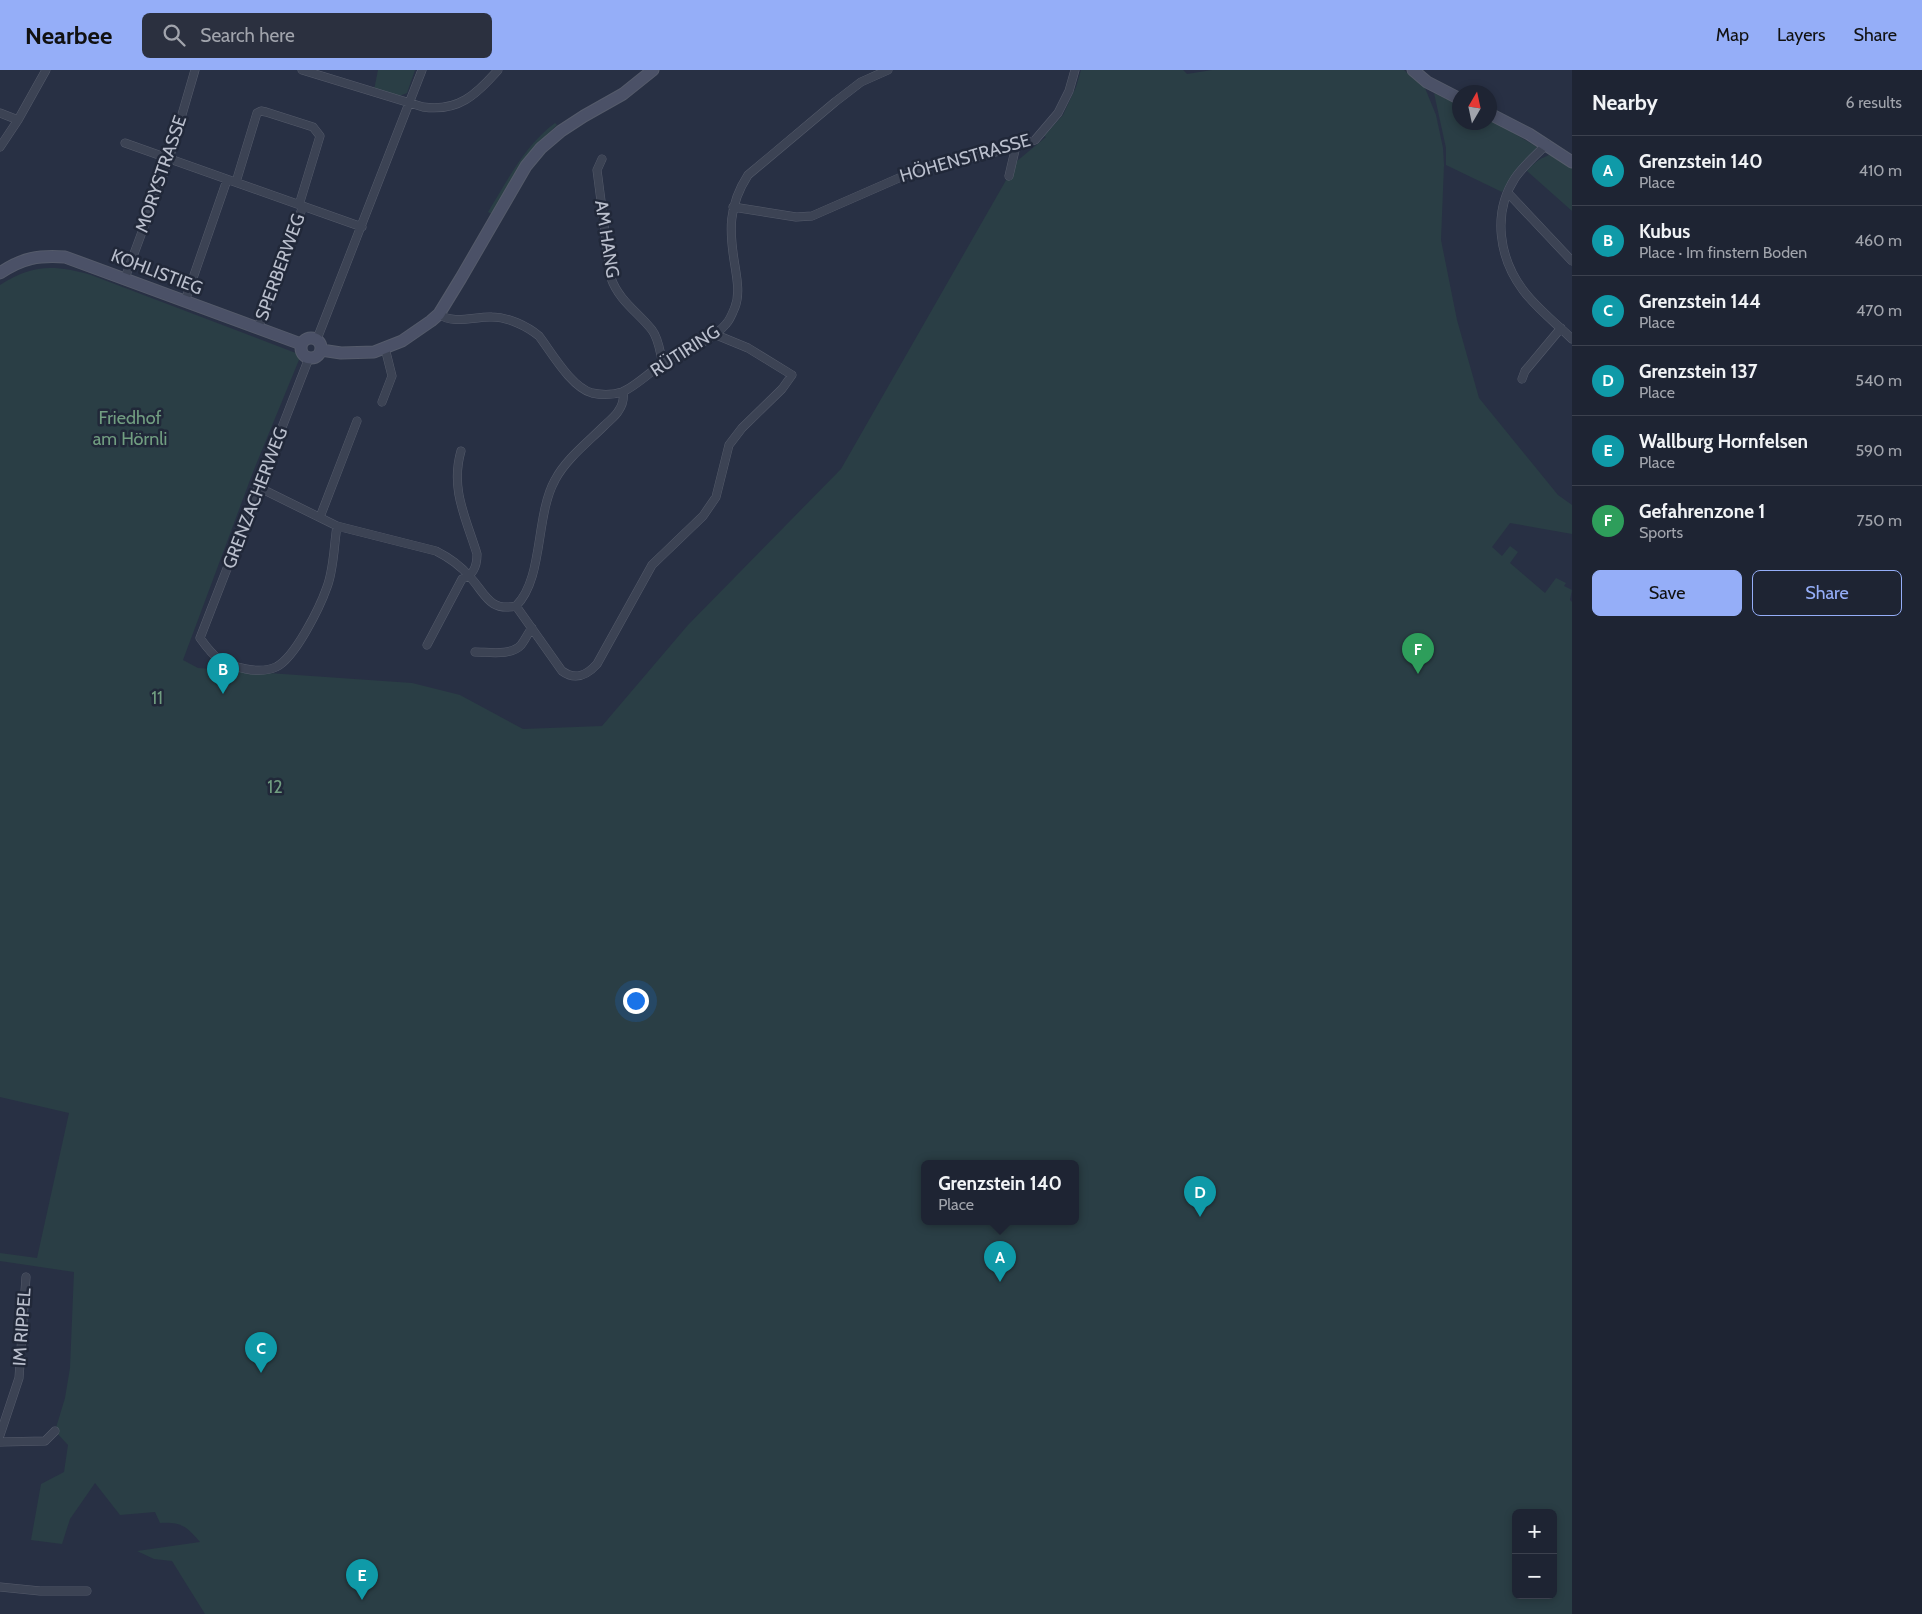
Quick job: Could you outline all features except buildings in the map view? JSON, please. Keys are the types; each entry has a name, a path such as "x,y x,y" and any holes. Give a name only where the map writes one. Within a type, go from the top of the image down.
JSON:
{"street":[{"path":"0,148 46,70"},
{"name":"MORYSTRASSE","path":"125,278 169,159 195,70"},
{"path":"302,70 434,108 456,105 476,92 498,70"},
{"path":"422,70 319,344 318,355 309,358 302,351 301,344 308,338 319,344 350,353 374,352 402,341 439,314 526,166 541,148 561,131 622,94 653,70"},
{"name":"RÜTIRING","path":"623,392 663,364 714,334 727,324 735,307 738,294 730,219 741,186 748,175 861,82 888,70"},
{"name":"HÖHENSTRASSE","path":"734,207 796,217 812,216 924,167 989,154 1035,140 1058,113 1075,70"},
{"path":"1413,70 1427,82 1452,95"},
{"name":"SPERBERWEG","path":"236,182 257,113 261,111 266,112 313,127 320,136 301,205 258,328"},
{"path":"0,113 18,120"},
{"path":"1497,118 1547,144 1572,162"},
{"path":"125,143 362,228"},
{"path":"1547,144 1514,180 1500,215 1501,240 1508,266 1523,290 1572,339"},
{"path":"1009,176 1016,146"},
{"name":"AM HANG","path":"602,159 597,170 613,285 630,309 652,330 656,337 663,364"},
{"path":"185,301 227,180"},
{"path":"1508,193 1572,261"},
{"name":"KOHLISTIEG","path":"0,273 22,262 45,256 65,257 301,344"},
{"path":"258,487 337,526 436,551 446,556 470,576 491,603 499,606 516,606 526,594 531,579 545,505 555,480 568,463 619,411 624,398 623,392 610,395 593,393 580,388 539,336 524,326 493,316 452,319 439,314"},
{"path":"1524,375 1561,328"},
{"path":"516,606 562,671 576,677 584,676 592,670 652,565 703,516 716,497 729,445 742,428 782,389 792,375 748,348 714,334"},
{"path":"382,402 392,376 385,348"},
{"name":"GRENZACHERWEG","path":"309,358 200,638 216,659 231,666 263,670 278,666 289,657 311,623 328,585 337,526"},
{"path":"320,518 357,421"},
{"path":"427,645 462,579 470,576 476,568 477,554 456,486 456,467 461,452"},
{"path":"475,652 507,652 515,650 521,645 532,628"},
{"name":"IM RIPPEL","path":"0,1435 19,1378 26,1277"},
{"path":"0,1442 45,1441 55,1431"},
{"path":"0,1587 40,1591 88,1591"}],"green space":[{"path":"378,70 415,70 407,93 397,97 374,90"},
{"path":"1081,70 1183,70 1187,74 1212,70 1404,70 1425,88 1436,115 1443,148 1444,165 1441,240 1457,320 1479,398 1558,495 1572,505 1572,534 1510,523 1492,547 1502,556 1510,546 1518,552 1510,563 1545,593 1556,578 1566,583 1564,586 1572,590 1570,600 1572,602 1572,1614 205,1614 172,1561 154,1559 137,1551 200,1542 191,1532 179,1524 160,1523 155,1512 120,1515 95,1483 70,1519 62,1544 31,1540 41,1484 64,1472 68,1445 55,1431 65,1398 70,1368 74,1272 0,1261 0,1253 37,1258 69,1113 0,1097 0,285 23,273 34,270 44,268 66,269 91,275 301,355 253,472 183,660 198,668 412,683 460,695 523,729 602,726 688,625 841,469 1017,161 1046,137 1044,136 1063,115 1076,87"},
{"path":"1434,93 1452,102 1452,130 1497,130 1497,121 1511,128 1510,131 1537,147 1517,168 1502,192 1446,165 1446,148"},
{"path":"555,123 557,125 537,146 521,167 492,214 488,212 525,153"},
{"path":"1553,153 1572,168 1572,211 1527,171 1537,161"}],"place":[{"name":"Gefahrenzone 1","path":"1418,674"},
{"name":"Kubus","path":"223,694"},
{"name":"Grenzstein 137","path":"1200,1217"},
{"name":"Grenzstein 140","path":"1000,1282"},
{"name":"Grenzstein 144","path":"261,1373"},
{"name":"Wallburg Hornfelsen","path":"362,1600"}],"park label":[{"name":"Friedhof am Hörnli","path":"130,428"},
{"name":"11","path":"157,698"},
{"name":"12","path":"275,787"}]}
